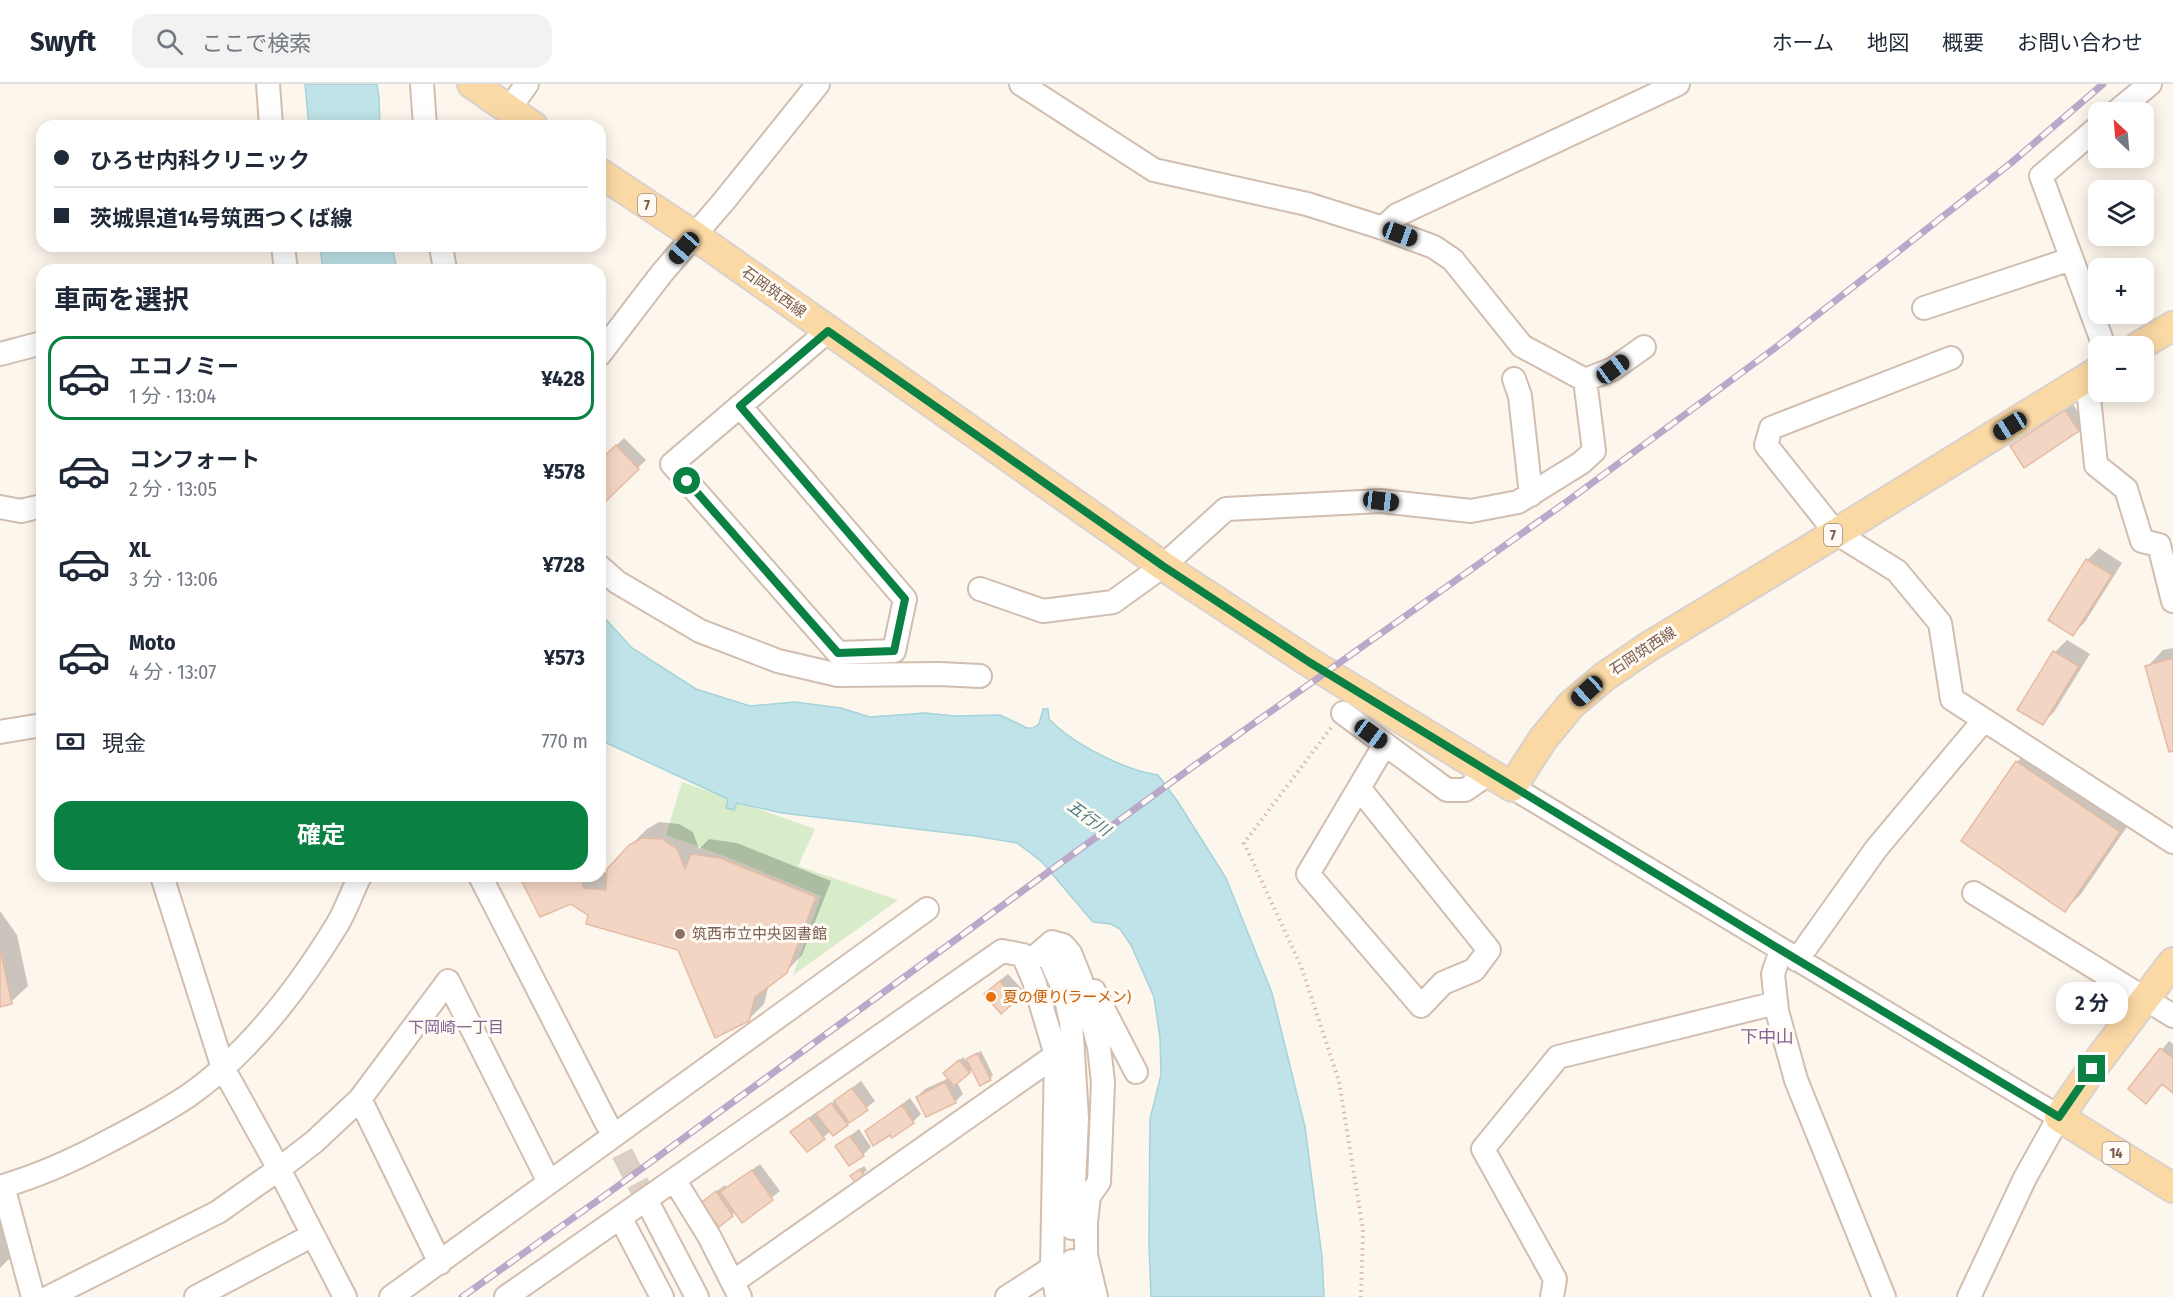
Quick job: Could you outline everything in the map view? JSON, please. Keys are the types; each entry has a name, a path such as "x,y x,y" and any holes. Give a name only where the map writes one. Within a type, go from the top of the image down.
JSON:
{"main road":[{"path":"472,84 525,120"},
{"name":"石岡筑西線","path":"606,177 695,236 1163,566 1319,669 1501,780 1543,739 1571,705 1604,677 1648,646 2088,377"},
{"path":"2154,337 2173,326"},
{"path":"2059,1117 2086,1077 2173,962"},
{"name":"14","path":"2059,1117 2173,1188"}],"street":[{"path":"268,84 270,120"},
{"path":"422,84 425,120"},
{"path":"509,109 527,84"},
{"path":"606,346 655,282 818,84"},
{"path":"1020,84 1154,170 1307,204 1434,247 1453,260 1522,346 1585,380 1613,369 1644,347"},
{"path":"1383,228 1398,215 1678,84"},
{"path":"2128,102 2150,84"},
{"path":"2088,136 2041,176 2100,336"},
{"path":"1923,308 2071,259"},
{"path":"740,406 905,599 894,651 838,653 672,464 740,406 828,331"},
{"path":"0,354 36,345"},
{"path":"1951,358 1771,428 1766,445 1836,533 1897,571 1940,623 1952,699 2173,842"},
{"path":"1514,379 1520,396 1531,495"},
{"path":"980,589 1042,610 1113,602 1163,566 1226,509 1381,501 1471,511 1518,502 1581,463 1594,451 1585,380"},
{"path":"2094,402 2096,465 2126,489 2142,541 2159,545 2173,601"},
{"path":"0,507 21,511 36,507"},
{"path":"606,572 617,582 700,631 778,661 838,675 980,676"},
{"path":"1343,713 1447,790 1465,790 1501,780 2059,1117 2029,1170 1969,1297"},
{"path":"1884,1297 1796,1080 1776,1003 1773,974 1984,720"},
{"path":"0,732 36,726"},
{"path":"1359,788 1490,950 1474,970 1443,983 1420,1006 1308,874 1385,744"},
{"path":"164,882 223,1068 279,1169 345,1297"},
{"path":"33,1297 2,1187 42,1173 82,1155 150,1120 189,1095 223,1068 272,1017 308,968 338,924 357,882"},
{"path":"483,882 607,1124"},
{"path":"1974,893 2173,1016"},
{"path":"391,1297 927,909"},
{"path":"1027,964 1052,942 1063,945 1092,988 1136,1072"},
{"path":"516,1294 1002,951 1023,955 1034,981 1056,1055 1067,1256 1078,1297"},
{"path":"1048,955 1064,990 1071,1022 1077,1118 1067,1256 1057,1297"},
{"path":"1007,1297 1067,1256 1086,1222 1089,1197 1099,1182 1103,1082 1099,1047 1081,980 1073,960"},
{"path":"49,1297 218,1212 314,1142 360,1099 448,981 549,1182"},
{"path":"1552,1297 1555,1279 1483,1149 1558,1057 1776,1003"},
{"path":"675,1181 709,1236 737,1290 1056,1055"},
{"path":"360,1099 440,1263"},
{"path":"651,1209 697,1297"},
{"path":"621,1219 662,1297"},
{"path":"196,1297 313,1234"},
{"path":"1067,1256 1096,1297"}],"path":[{"path":"1343,713 1244,843 1301,966 1339,1081 1363,1230 1361,1297"}],"green space":[{"path":"682,782 815,829 798,866 898,900 793,975 821,896 727,857 666,835"}],"water":[{"path":"305,84 377,84 380,120 308,120"},
{"path":"321,252 393,252 396,264 322,264"},
{"name":"五行川","path":"606,620 632,648 696,689 750,706 795,702 841,708 870,717 925,713 955,716 1000,715 1027,728 1033,728 1039,724 1043,709 1048,709 1049,719 1071,738 1115,762 1158,775 1178,802 1226,878 1272,993 1305,1127 1322,1257 1324,1297 1151,1297 1150,1119 1161,1075 1160,1038 1154,997 1131,945 1120,929 1111,924 1093,922 1042,862 1017,843 782,813 737,803 734,810 726,808 728,799 606,743"}],"building":[{"path":"2065,410 2079,431 2024,468 2010,446"},
{"path":"616,445 639,469 606,501 606,454"},
{"path":"2086,559 2112,575 2073,636 2048,620"},
{"path":"2053,651 2079,666 2043,725 2017,710"},
{"path":"2173,658 2173,751 2169,752 2145,666"},
{"path":"2016,761 2120,832 2065,912 1961,841"},
{"path":"642,838 662,839 677,849 685,869 691,854 720,858 816,897 787,973 755,997 749,1021 715,1038 678,950 586,924 588,915 571,904 540,917 522,882 582,882 584,888 606,890 607,869 629,845"},
{"path":"0,949 12,1004 0,1007"},
{"path":"1000,981 1017,1000 1001,1014 984,994"},
{"path":"2160,1048 2173,1058 2173,1093 2162,1084 2146,1104 2128,1089"},
{"path":"977,1053 991,1080 980,1086 966,1059"},
{"path":"959,1060 970,1073 954,1086 943,1073"},
{"path":"945,1082 956,1103 926,1117 916,1097"},
{"path":"852,1088 868,1110 849,1123 834,1101"},
{"path":"831,1103 848,1125 833,1136 816,1114"},
{"path":"902,1105 914,1123 892,1138 890,1135 873,1146 865,1131"},
{"path":"809,1118 825,1139 807,1152 790,1132"},
{"path":"850,1136 864,1156 849,1166 835,1146"},
{"path":"860,1169 864,1175 855,1182 850,1176"},
{"path":"752,1170 773,1200 742,1223 720,1192"},
{"path":"716,1191 733,1216 719,1227 701,1203"}],"tunnel":[{"path":"607,1124 651,1209"}],"railway":[{"path":"462,1297 1191,768 1569,500 1775,348 2011,163 2103,84"}],"place":[{"name":"筑西市立中央図書館","path":"680,934"},
{"name":"夏の便り(ラーメン)","path":"991,997"}],"district":[{"name":"下岡崎一丁目","path":"456,1027"},
{"name":"下中山","path":"1767,1037"}],"route":[{"path":"687,481 838,653 894,651 905,599 740,406 828,331 1163,566 1309,662 1410,726 2059,1117 2092,1069"}]}
